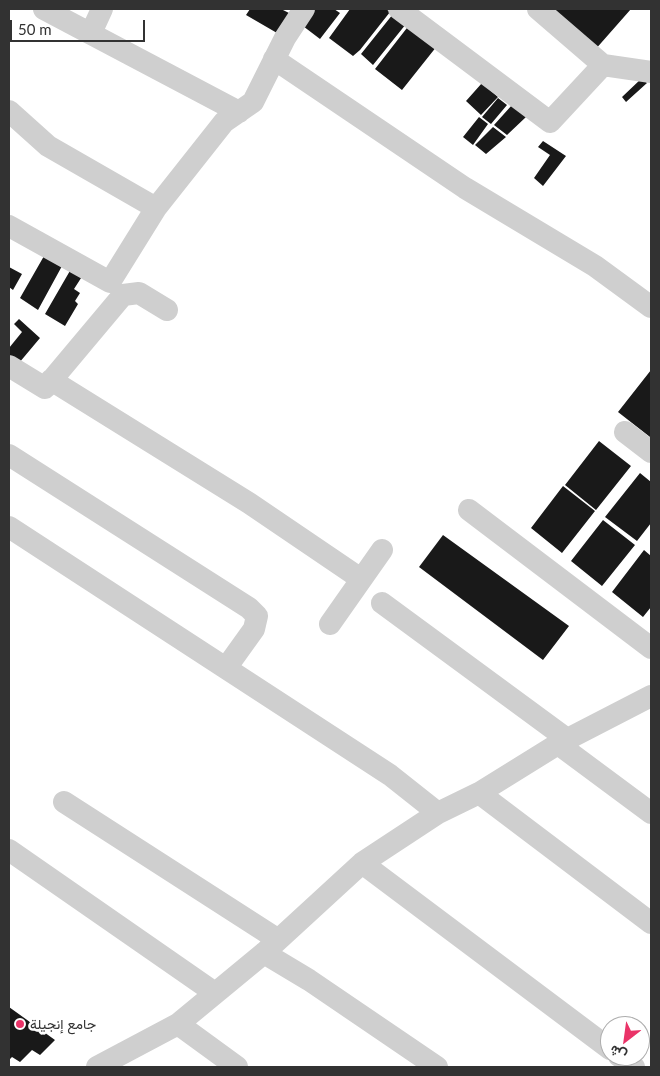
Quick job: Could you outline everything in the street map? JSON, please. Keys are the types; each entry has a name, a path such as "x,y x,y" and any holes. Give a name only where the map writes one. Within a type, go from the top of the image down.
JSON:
{"street":[{"path":"44,9 239,112"},
{"path":"91,33 102,9"},
{"path":"9,226 110,282 156,208 224,122 252,102 297,17 304,9"},
{"path":"398,9 550,122 603,65"},
{"path":"538,9 603,65 651,72"},
{"path":"274,59 465,188 595,266 651,307"},
{"path":"9,111 48,146 156,208"},
{"path":"48,384 123,296 139,293 167,310"},
{"path":"9,366 48,384 249,503 361,579"},
{"path":"625,432 651,452"},
{"path":"9,455 249,608 257,616 254,629 226,668"},
{"path":"468,510 651,648"},
{"path":"9,528 390,775 438,813"},
{"path":"330,624 382,550"},
{"path":"382,602 651,813"},
{"path":"97,1067 178,1024 270,946 362,863 438,813 479,793 562,742 647,704"},
{"path":"479,793 651,923"},
{"path":"64,802 270,946 309,980 437,1067"},
{"path":"9,850 215,993"},
{"path":"362,863 600,1042"},
{"path":"178,1024 237,1067"}],"building":[{"path":"250,9 281,9 289,13 277,33 246,15"},
{"path":"310,9 334,9 340,13 320,39 299,23"},
{"path":"350,9 386,9 390,12 353,56 329,38"},
{"path":"546,9 631,9 594,51"},
{"path":"393,14 406,24 373,65 361,54"},
{"path":"410,24 437,46 402,90 375,69"},
{"path":"642,78 647,83 626,102 622,97"},
{"path":"482,83 498,97 481,115 466,101"},
{"path":"498,98 507,105 491,124 482,117"},
{"path":"512,105 526,117 507,135 494,125"},
{"path":"479,117 488,124 473,145 463,137"},
{"path":"493,127 506,137 486,154 475,145"},
{"path":"543,141 566,156 543,186 534,178 550,155 538,147"},
{"path":"44,256 62,266 38,310 20,298"},
{"path":"9,267 22,274 13,290 9,287"},
{"path":"71,269 83,275 74,289 80,293 75,301 78,304 65,326 45,314"},
{"path":"19,319 40,338 19,363 9,355 9,348 22,332 14,324"},
{"path":"651,370 651,435 650,437 618,412"},
{"path":"599,441 631,466 596,510 565,485"},
{"path":"640,473 651,482 651,523 637,541 605,517"},
{"path":"563,486 595,511 562,553 531,528"},
{"path":"603,520 635,545 602,586 571,561"},
{"path":"443,535 569,626 543,660 419,567"},
{"path":"644,550 651,556 651,607 643,617 612,592"},
{"name":"جامع إنجيلة","path":"9,1007 55,1040 40,1055 32,1050 20,1062 12,1057 9,1060"}],"place":[{"name":"جامع إنجيلة","path":"20,1024"}]}
